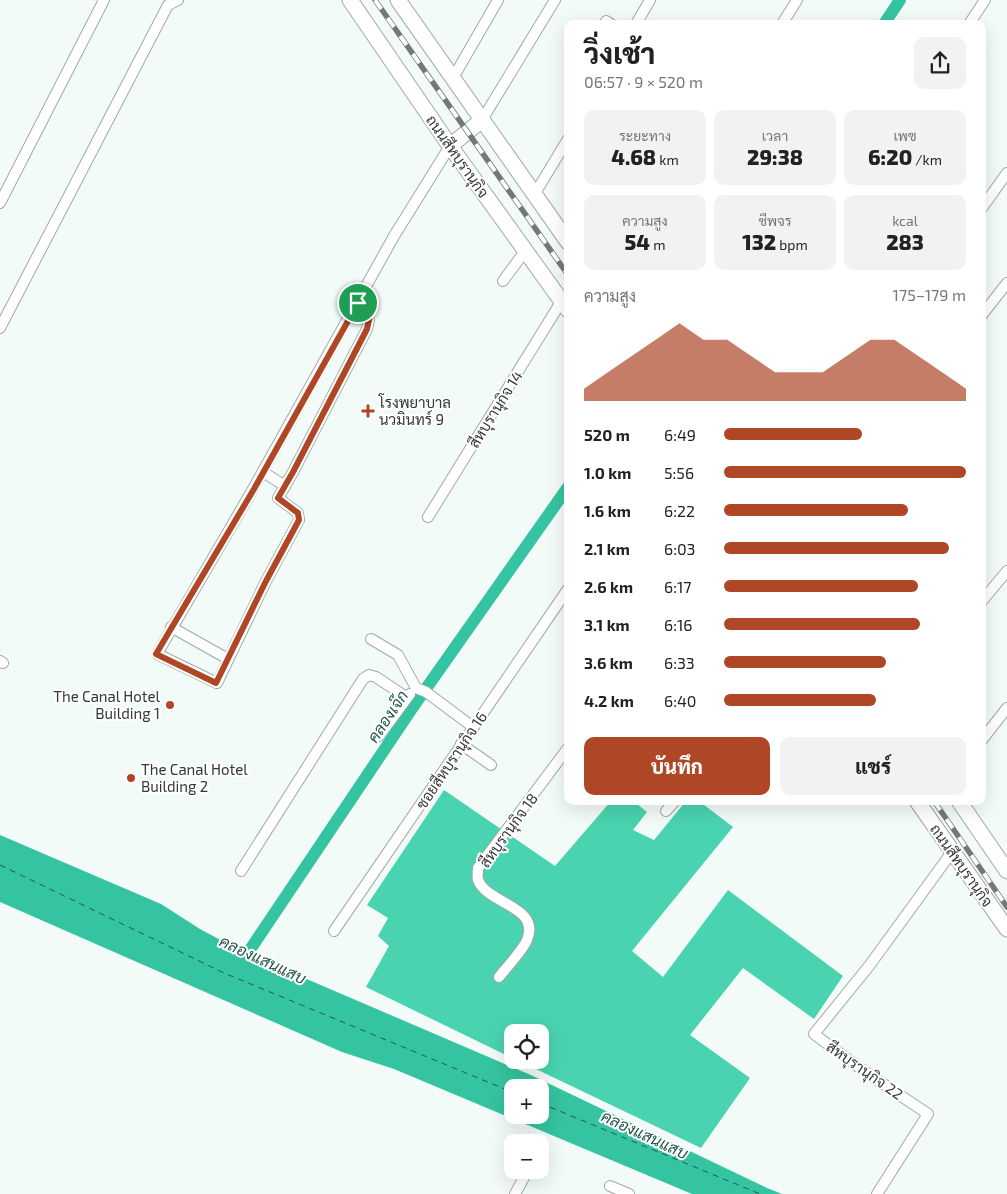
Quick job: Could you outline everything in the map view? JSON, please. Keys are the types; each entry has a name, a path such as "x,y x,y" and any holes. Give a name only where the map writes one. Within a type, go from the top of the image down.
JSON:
{"main road":[{"name":"ถนนสีหบุรานุกิจ","path":"350,0 450,146 564,306"},
{"path":"398,0 564,236"},
{"path":"450,146 482,120"},
{"name":"ถนนสีหบุรานุกิจ","path":"920,805 1007,929"},
{"path":"962,805 1007,871"}],"street":[{"path":"0,202 104,0"},
{"path":"0,328 168,5 178,0"},
{"path":"453,78 498,0"},
{"path":"482,120 555,0"},
{"path":"638,20 650,0"},
{"path":"784,20 797,0"},
{"path":"972,20 985,0"},
{"path":"534,194 564,145"},
{"path":"358,303 370,315 367,329 278,498 298,513 299,520 266,581 216,683 156,654 263,472 394,236 450,146"},
{"path":"986,203 1007,174"},
{"path":"503,281 525,251"},
{"path":"986,310 1007,283"},
{"name":"สีหบุรานุกิจ 14","path":"428,517 564,306"},
{"path":"263,472 284,486"},
{"path":"986,596 1007,571"},
{"name":"ซอยสีหบุรานุกิจ 16","path":"334,931 564,595"},
{"path":"171,627 228,659"},
{"path":"371,639 398,654 416,688 426,692 473,727"},
{"path":"241,871 363,679 369,675 376,677 406,697"},
{"path":"378,736 406,697 416,688"},
{"path":"986,735 1007,708"},
{"path":"461,744 491,765"},
{"name":"สีหบุรานุกิจ 18","path":"499,978 527,940 529,926 522,913 485,890 478,879 478,868 564,753"},
{"path":"666,811 671,805"},
{"name":"สีหบุรานุกิจ 22","path":"877,1194 928,1114 861,1069 814,1034 869,966 952,852"},
{"path":"515,1194 523,1179"},
{"path":"610,1186 629,1194"}],"shaded area":[{"path":"444,790 555,866 608,805 638,805 647,812 633,830 654,840 683,805 704,805 733,827 632,951 663,977 728,890 843,976 814,1019 743,968 690,1035 750,1078 701,1148 536,1069 549,1069 549,1024 504,1024 504,1054 366,987 389,946 378,936 388,918 367,905"}],"water":[{"path":"0,835 161,904 200,929 239,950 504,1064 504,1069 517,1069 539,1079 504,1079 504,1115 394,1069 342,1052 0,902"},
{"name":"คลองแสนแสบ","path":"549,1084 782,1194 692,1194 525,1124 549,1124"}],"waterway":[{"name":"คลองเจ๊ก","path":"887,20 900,0"},
{"name":"คลองเจ๊ก","path":"239,966 413,707 564,493"}],"ferry route":[{"path":"0,865 224,973 504,1089"},
{"path":"549,1107 760,1194"}],"railway":[{"path":"375,0 564,269"},
{"path":"937,805 1007,907"}],"place":[{"name":"โรงพยาบาล นวมินทร์ 9","path":"368,411"},
{"name":"The Canal Hotel Building 1","path":"170,705"},
{"name":"The Canal Hotel Building 2","path":"131,778"}],"route":[{"path":"358,303 370,315 367,329 278,498 298,513 300,516 299,520 266,581 216,683 156,654 254,489 358,303"}]}
